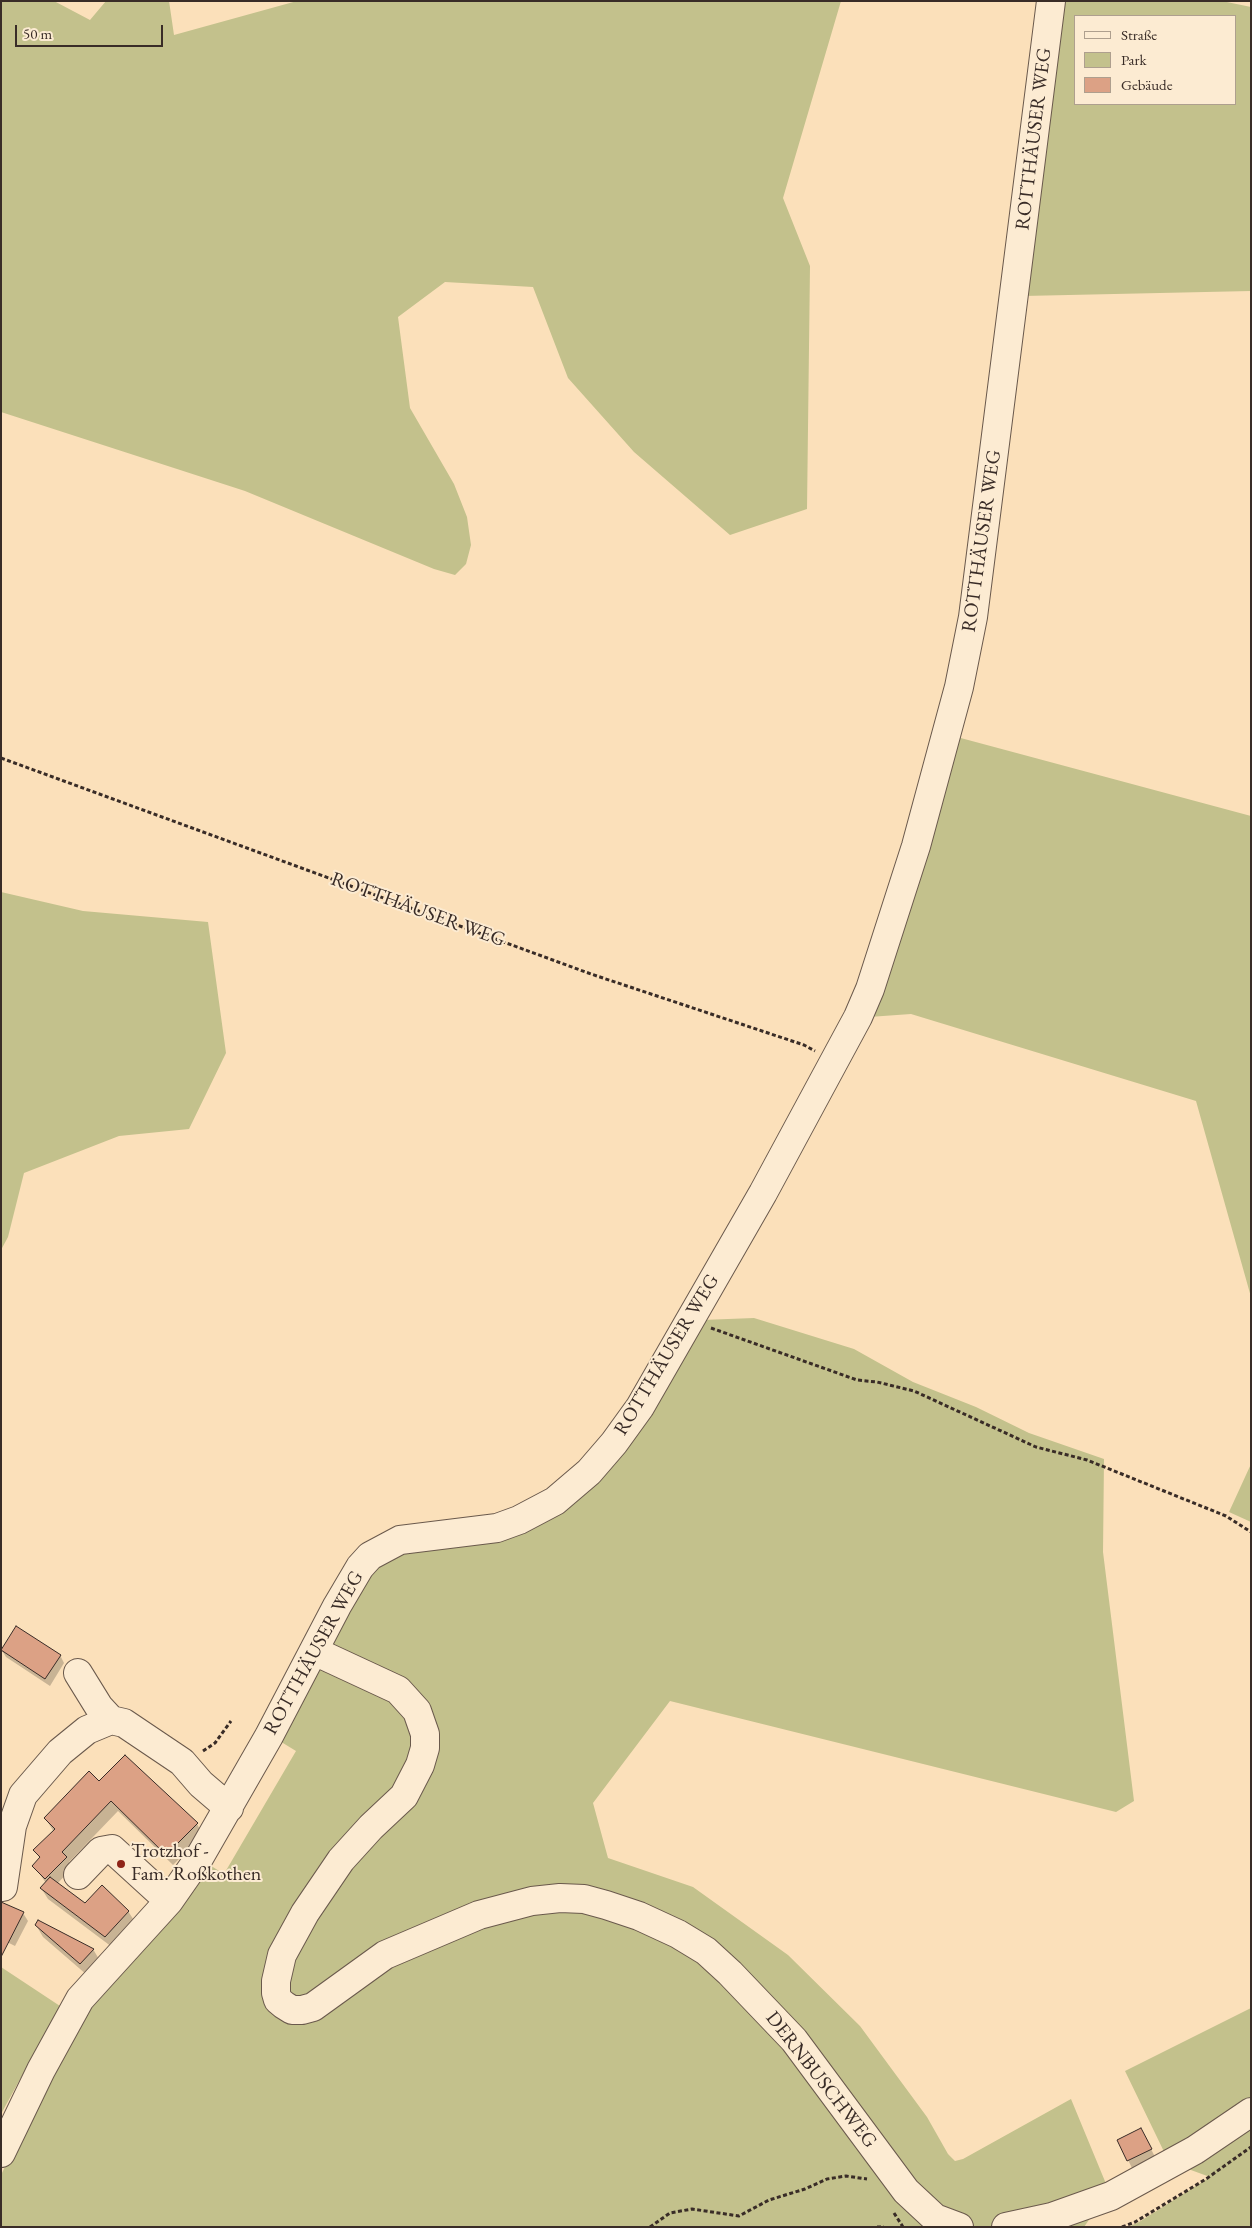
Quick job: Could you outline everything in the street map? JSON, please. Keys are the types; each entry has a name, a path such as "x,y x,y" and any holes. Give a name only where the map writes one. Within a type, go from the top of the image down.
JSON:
{"street":[{"name":"ROTTHÄUSER WEG","path":"1,2153 41,2070 80,1999 169,1901 199,1858 229,1808 360,1567 370,1556 384,1546 400,1540 488,1529 519,1520 555,1500 589,1472 614,1443 640,1407 763,1193 858,1017 870,989 916,846 964,660 977,590 1051,1"},
{"name":"DERNBUSCHWEG","path":"314,1651 398,1690 417,1711 422,1721 425,1734 425,1748 420,1765 404,1796 371,1827 341,1860 304,1913 282,1955 276,1981 278,2000 292,2010 313,2007 385,1955 479,1914 532,1901 560,1898 584,1899 640,1916 678,1934 706,1951 730,1973 794,2040 906,2191 935,2218 959,2227"},
{"path":"78,1673 98,1707 111,1720 124,1723 182,1762 201,1784 229,1808"},
{"path":"3,1887 12,1826 24,1795 60,1752 88,1730 111,1720"},
{"path":"78,1875 101,1851 112,1849 169,1901"},
{"path":"1006,2227 1052,2217 1111,2196 1195,2150 1251,2112"}],"path":[{"name":"ROTTHÄUSER WEG","path":"1,758 591,974 804,1046 834,1061"},
{"path":"688,1321 731,1334 857,1380 877,1382 914,1391 1036,1448 1087,1460 1226,1516 1251,1532"},
{"path":"182,1762 216,1743 231,1721"},
{"path":"1122,2227 1135,2222 1206,2179 1251,2147"},
{"path":"650,2227 670,2213 692,2209 739,2216 769,2200 805,2189 827,2179 860,2177 871,2181"},
{"path":"892,2210 903,2227"},
{"path":"878,2227 884,2227"}],"green space":[{"path":"1,1 54,1 90,20 106,1 169,1 174,35 297,1 841,1 783,198 810,266 807,509 730,535 634,452 568,378 533,287 445,282 398,317 410,408 454,484 467,517 471,545 466,564 455,575 434,569 245,491 1,412"},
{"path":"1060,1 1222,1 1251,7 1251,291 1023,296"},
{"path":"957,737 1251,816 1251,1297 1196,1101 911,1014 869,1017"},
{"path":"1,892 83,911 208,922 226,1053 189,1129 119,1136 24,1173 8,1237 1,1250"},
{"path":"754,1318 854,1349 913,1382 976,1407 1029,1433 1104,1459 1103,1552 1134,1801 1116,1812 670,1701 593,1803 608,1858 693,1887 788,1955 860,2026 927,2117 948,2154 955,2161 963,2159 1071,2099 1109,2191 1084,2227 1,2227 1,2175 53,2067 89,2006 146,1947 208,1864 224,1874 296,1751 278,1740 347,1601 385,1556 553,1514 702,1320"},
{"path":"1251,1464 1251,1522 1229,1512"},
{"path":"1,1967 60,2006 1,2114"},
{"path":"1251,2008 1251,2227 1128,2227 1210,2177 1169,2162 1125,2071"}],"building":[{"path":"16,1626 61,1655 45,1679 1,1650"},
{"path":"125,1755 198,1823 166,1855 111,1801 62,1852 67,1857 45,1879 32,1866 40,1857 33,1850 55,1829 44,1818 89,1771 99,1781"},
{"path":"50,1877 85,1903 102,1885 129,1911 105,1937 40,1888"},
{"path":"1,1902 24,1912 1,1957"},
{"path":"38,1920 94,1949 80,1964 35,1925"},
{"path":"1141,2128 1152,2149 1127,2161 1117,2140"}],"place":[{"name":"Trotzhof - Fam. Roßkothen","path":"121,1864"}]}
